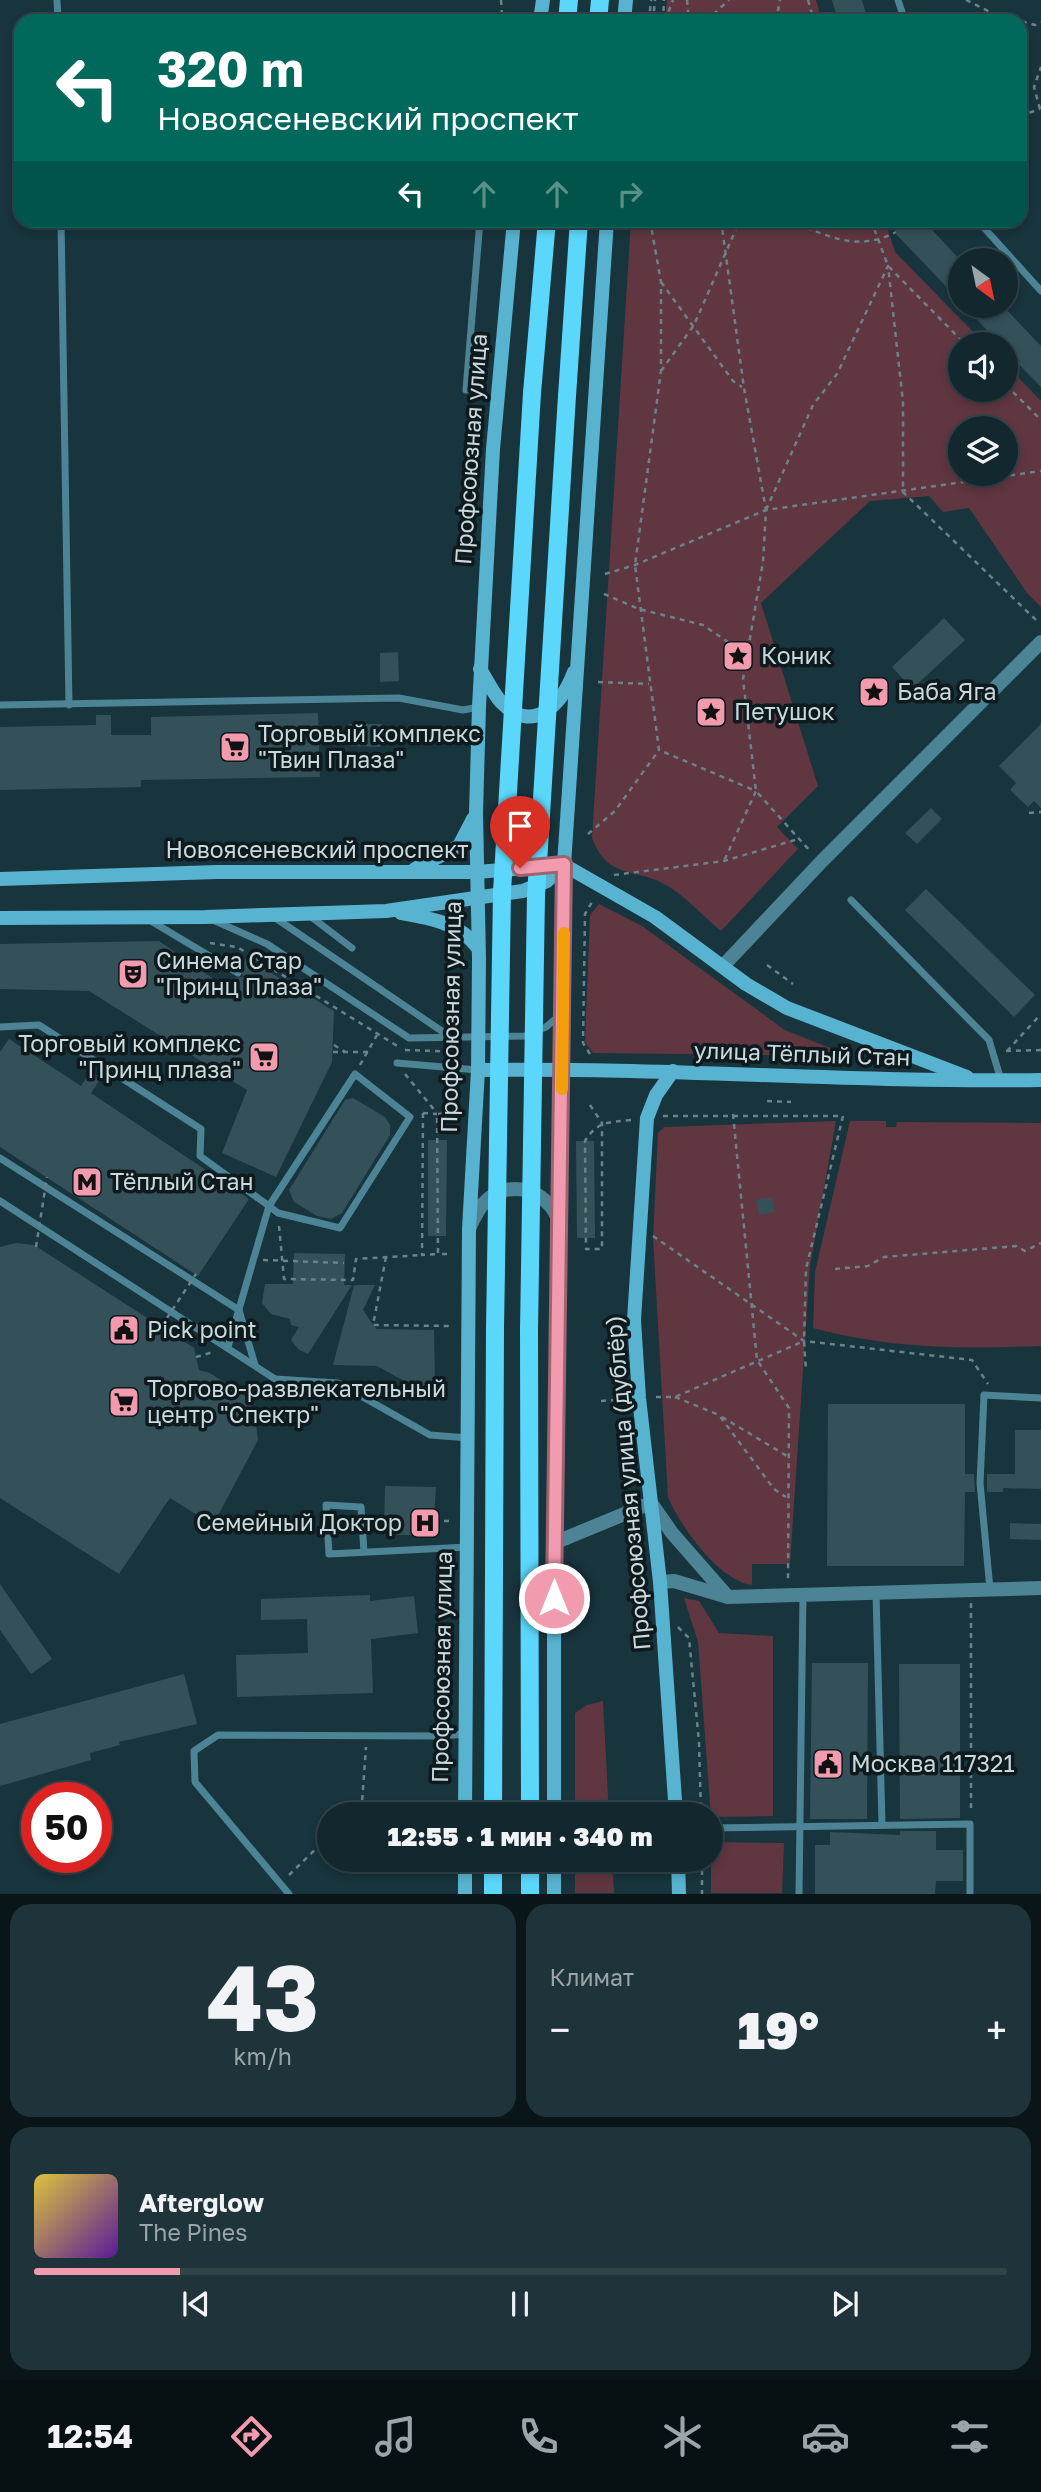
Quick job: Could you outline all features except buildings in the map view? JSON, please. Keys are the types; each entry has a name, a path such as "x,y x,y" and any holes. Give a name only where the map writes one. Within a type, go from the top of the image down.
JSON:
{"main road":[{"name":"Профсоюзная улица","path":"465,1802 471,1070 478,1037 478,707 493,449 513,228"},
{"path":"493,1802 495,1329 502,892 532,393 546,228"},
{"path":"530,1802 529,1330 536,895 578,228"},
{"path":"554,1802 554,1543 561,1227 564,864 580,657 607,228"},
{"path":"480,669 501,702 519,715 538,715 555,706 568,687 580,657"},
{"path":"407,873 459,846 476,813"},
{"path":"0,918 205,917 386,911 477,900 523,891 547,881 564,864"},
{"path":"564,864 654,917 787,1008 975,1080"},
{"name":"Новоясеневский проспект","path":"0,879 217,872 477,872 564,864"},
{"path":"386,911 443,922 472,940 478,948"},
{"name":"улица Тёплый Стан","path":"471,1070 562,1069 1041,1080"},
{"name":"Профсоюзная улица (дублёр)","path":"673,1071 656,1095 647,1118 634,1320 660,1581 675,1802"},
{"path":"465,1872 465,1894"},
{"path":"493,1872 493,1894"},
{"path":"530,1872 530,1894"},
{"path":"554,1872 554,1894"},
{"path":"678,1872 678,1894"}],"street":[{"path":"723,966 822,861 1041,642"},
{"path":"469,1229 483,1203 494,1195 525,1189 539,1193 550,1203 561,1227"},
{"path":"554,1543 651,1503 672,1533 728,1597"},
{"path":"660,1581 674,1581 728,1597 1041,1588"}],"lane":[{"path":"61,228 69,705"},
{"path":"466,390 479,228"},
{"path":"984,228 1041,291"},
{"path":"0,705 399,698 463,710 478,707"},
{"path":"851,900 989,1040 1002,1081"},
{"path":"307,913 352,948"},
{"path":"271,914 450,1037"},
{"path":"144,917 186,939 238,972"},
{"path":"205,917 267,944 408,1038 525,1036 546,1027 563,1012"},
{"path":"0,1027 39,1025 201,1129 200,1156 269,1206 278,1213 340,1228 410,1116 355,1074 269,1206 229,1347"},
{"path":"397,1063 471,1070"},
{"path":"0,1158 239,1310 255,1365"},
{"path":"0,1201 275,1379 338,1383 430,1435 470,1438"},
{"path":"990,1589 980,1483 984,1395 1041,1398"},
{"path":"363,1552 361,1507 326,1505 329,1554 468,1547"},
{"path":"876,1592 882,1824"},
{"path":"799,1894 803,1595"},
{"path":"289,1894 195,1782 194,1751 218,1735 366,1737 466,1734"},
{"path":"723,1828 970,1824 971,1894"}],"path":[{"path":"714,14 729,0"},
{"path":"966,0 998,14"},
{"path":"1041,67 1034,87 1041,109"},
{"path":"588,834 615,811 659,750 635,565 661,371 661,282 651,228"},
{"path":"721,228 744,388 766,510 764,562 743,679 756,790 724,861"},
{"path":"661,371 694,325 737,228"},
{"path":"809,228 846,242 877,242 896,232"},
{"path":"873,228 888,266 903,402 904,492 1036,620"},
{"path":"888,266 954,332"},
{"path":"766,510 813,405 838,374 888,266"},
{"path":"661,282 733,381 744,388"},
{"path":"1018,397 1041,420"},
{"path":"605,574 635,565 766,510 1041,471"},
{"path":"604,594 639,609 702,625 747,655"},
{"path":"598,682 649,684"},
{"path":"659,750 756,790 797,840 822,861"},
{"path":"1029,813 1041,812"},
{"path":"614,876 724,861 797,840"},
{"path":"590,1054 583,1043 586,914 592,902"},
{"path":"186,939 237,947 377,1035 408,1051 464,1052"},
{"path":"767,965 793,984"},
{"path":"1007,1051 1041,1014"},
{"path":"355,1074 377,1035"},
{"path":"334,1045 345,1052"},
{"path":"992,1051 1041,1050"},
{"path":"333,1052 368,1052"},
{"path":"397,1063 438,1114 438,1254"},
{"path":"767,1101 791,1101"},
{"path":"590,1105 602,1123 602,1249 586,1249 585,1141 592,1130 602,1123 638,1119"},
{"path":"422,1255 423,1114 461,1112"},
{"path":"733,1114 757,1360 789,1408 788,1589"},
{"path":"656,1116 843,1116 806,1269 806,1371"},
{"path":"36,1247 47,1177"},
{"path":"278,1213 284,1279 306,1282 353,1280 356,1259 447,1254"},
{"path":"652,1234 754,1308 804,1340 972,1360 996,1396"},
{"path":"835,1269 868,1266 884,1257 1016,1246 1025,1251 1041,1243"},
{"path":"386,1257 373,1325 449,1326"},
{"path":"254,1259 282,1263 344,1263"},
{"path":"162,1327 196,1274"},
{"path":"676,1397 804,1340"},
{"path":"656,1397 676,1397 719,1415 787,1456"},
{"path":"601,1401 628,1399"},
{"path":"719,1415 774,1489 787,1497"},
{"path":"434,1521 457,1522"},
{"path":"971,1824 972,1590"},
{"path":"677,1616 678,1628 689,1638 699,1742 701,1802"},
{"path":"362,1802 366,1737"},
{"path":"281,1884 317,1848"},
{"path":"702,1872 702,1894"}],"shaded area":[{"path":"667,0 816,0 820,14 666,14"},
{"path":"631,228 887,228 895,252 948,306 948,318 960,318 973,332 948,332 948,402 1018,402 1018,377 1041,401 1041,607 1027,593 969,508 943,512 929,496 870,501 761,603 818,786 777,827 798,849 721,931 671,888 606,861 592,838"},
{"path":"599,904 642,926 785,1030 850,1056 593,1053 585,1042 590,915"},
{"path":"836,1121 810,1266 790,1564 752,1564 752,1585 739,1581 714,1563 691,1537 668,1497 653,1239 658,1133 664,1127"},
{"path":"850,1121 886,1121 886,1127 896,1127 897,1122 1041,1123 1041,1346 898,1344 813,1328 815,1272"},
{"path":"684,1598 699,1601 719,1633 773,1636 773,1816 723,1817 723,1802 710,1802 698,1642"},
{"path":"603,1701 608,1802 575,1802 575,1713 587,1705"},
{"path":"723,1842 784,1843 782,1893 711,1893 711,1872 723,1872"},
{"path":"575,1872 613,1872 614,1893 575,1893"}],"slow traffic":[{"path":"562,1089 564,933"}],"place":[{"name":"Коник","path":"738,656"},
{"name":"Баба Яга","path":"874,692"},
{"name":"Петушок","path":"711,712"},
{"name":"Торговый комплекс \"Твин Плаза\"","path":"235,747"},
{"name":"Синема Стар \"Принц Плаза\"","path":"133,974"},
{"name":"Торговый комплекс \"Принц плаза\"","path":"264,1057"},
{"name":"Тёплый Стан","path":"87,1182"},
{"name":"Pick point","path":"124,1330"},
{"name":"Торгово-развлекательный центр \"Спектр\"","path":"124,1402"},
{"name":"Семейный Доктор","path":"425,1523"},
{"name":"Москва 117321","path":"828,1764"}],"route":[{"path":"520,868 564,864 554,1598"}]}
